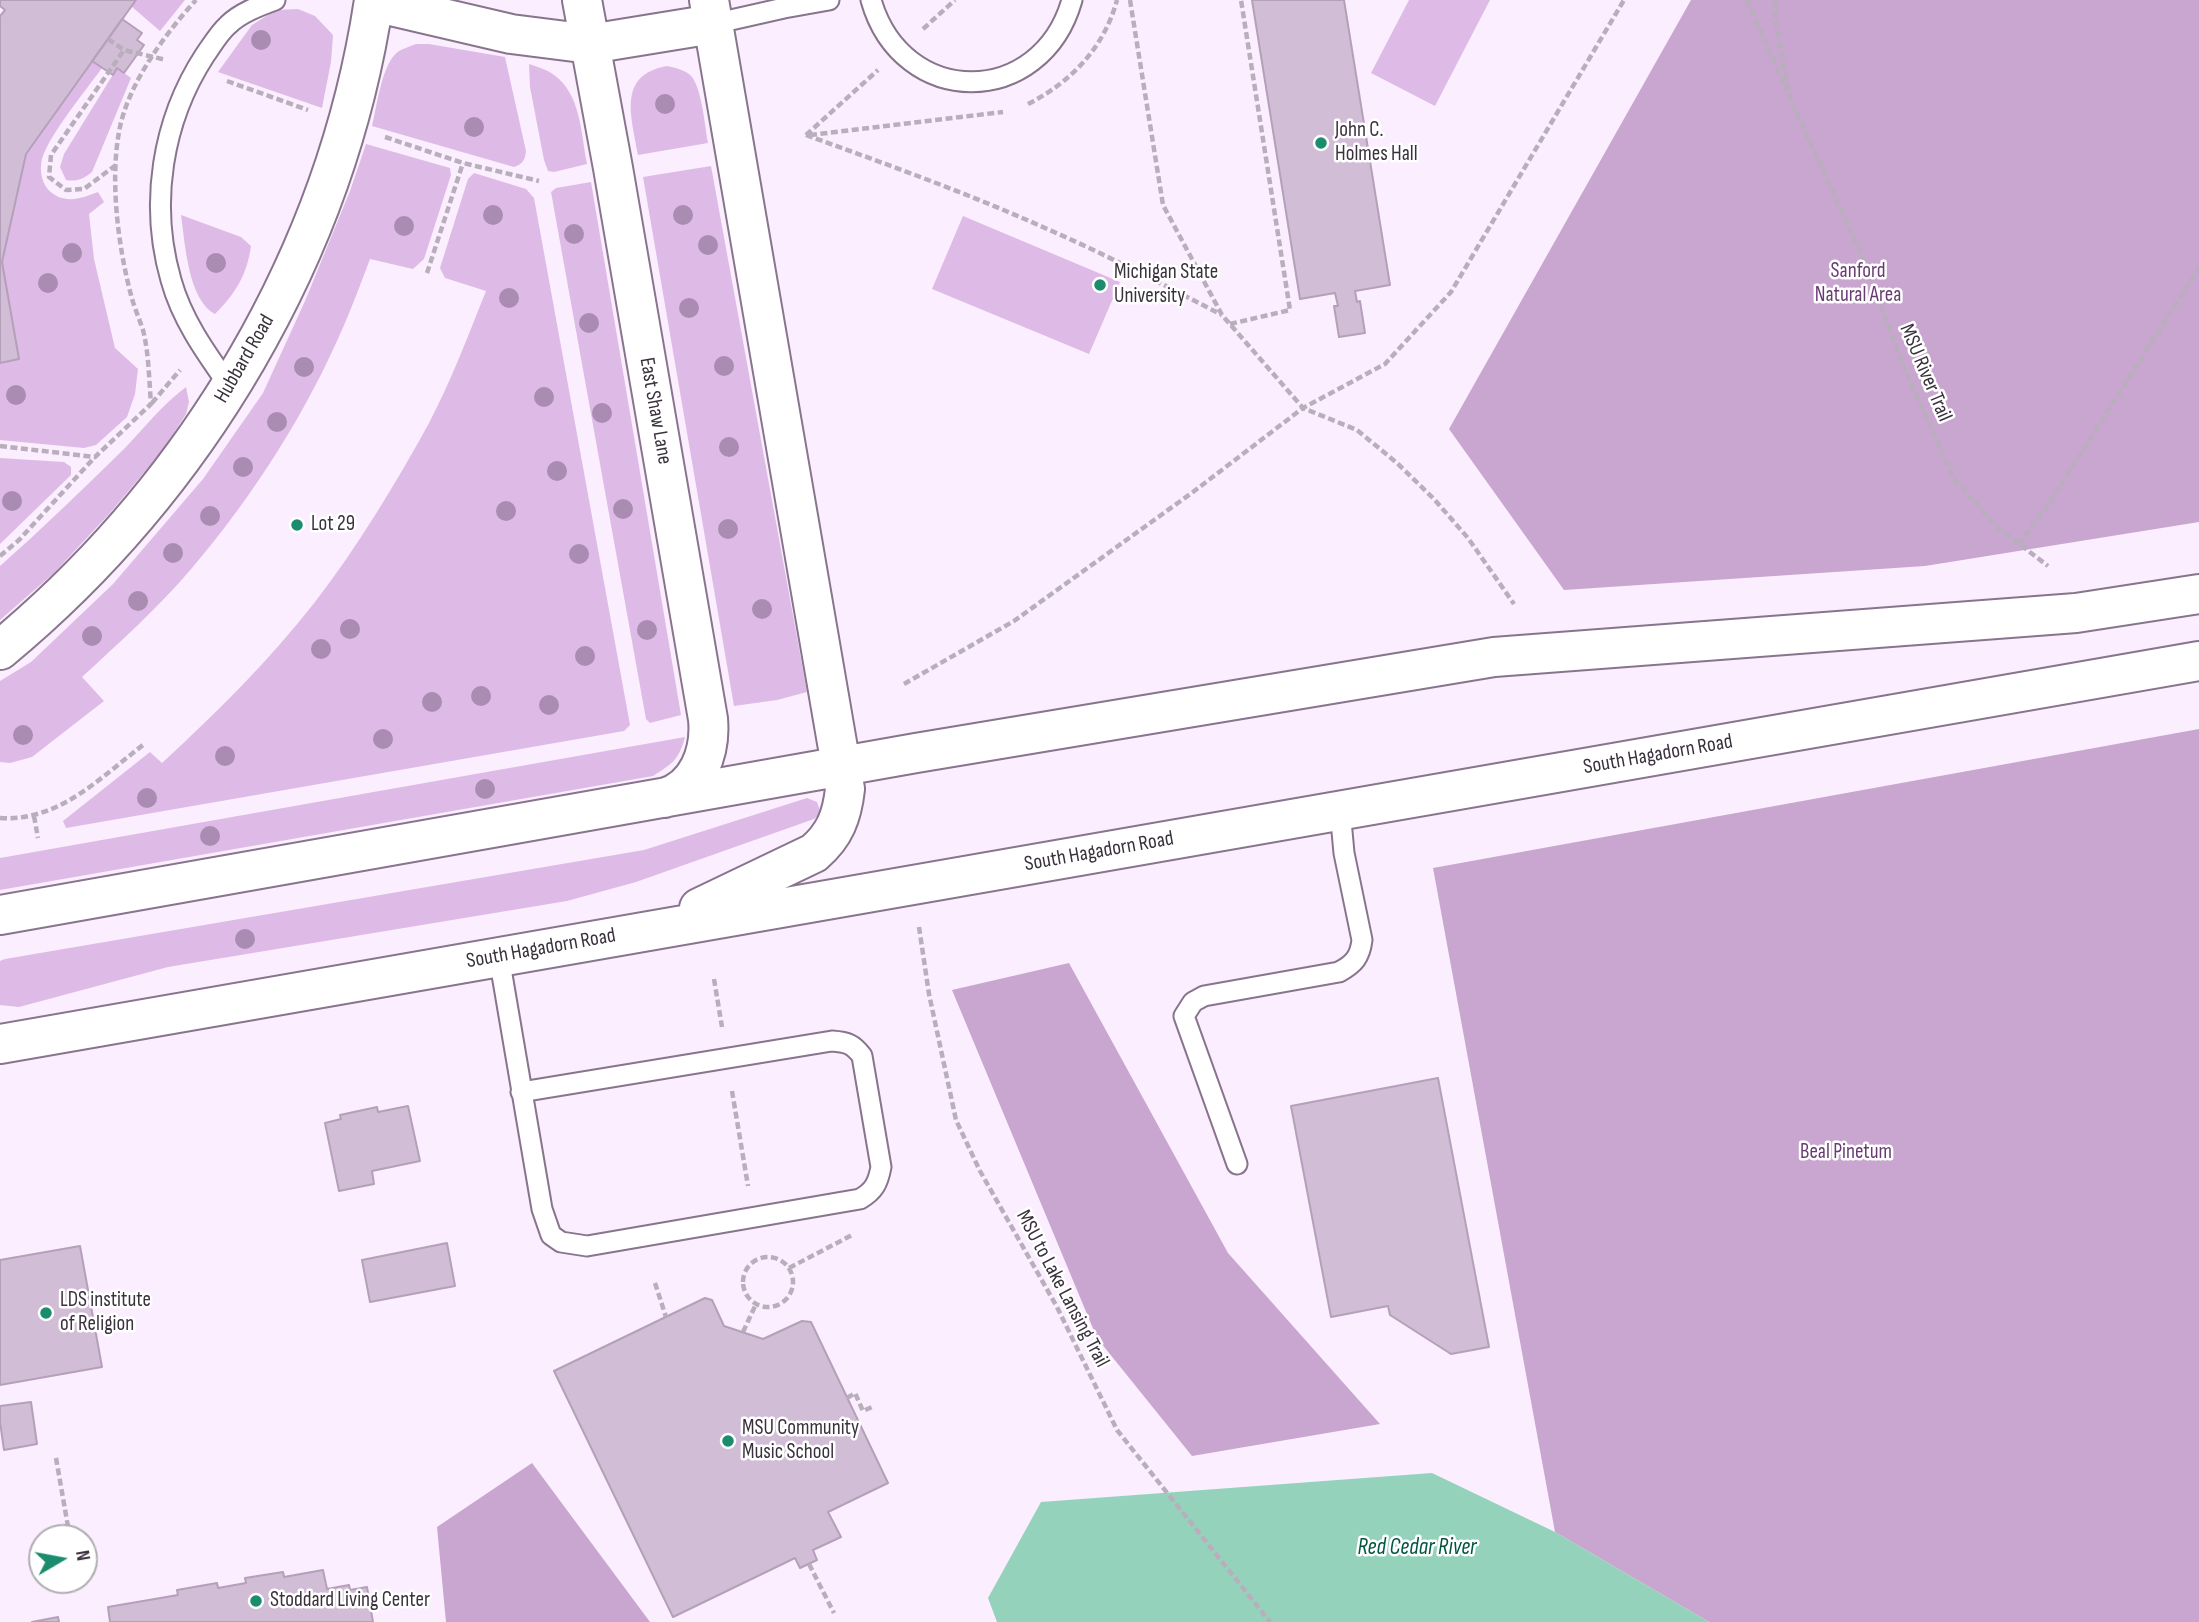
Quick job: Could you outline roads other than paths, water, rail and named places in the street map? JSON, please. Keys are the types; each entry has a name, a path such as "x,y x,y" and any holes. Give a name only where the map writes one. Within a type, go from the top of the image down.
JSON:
{"street":[{"name":"East Shaw Lane","path":"582,0 710,737 701,768 689,783 676,794 658,799"},
{"path":"370,1 511,34 590,44 711,12 845,789 843,809 831,835 814,853 650,930"},
{"name":"Hubbard Road","path":"0,650 56,602 165,480 197,439 262,332 295,267 323,200 348,125 362,66 370,1"},
{"path":"0,915 916,753 1494,657 2076,613 2199,594"},
{"name":"South Hagadorn Road","path":"7,1040 499,957 2199,660"}],"lane":[{"path":"230,387 200,344 182,310 171,281 163,243 160,204 163,164 171,125 186,88 211,46 228,24 253,8 275,0"},
{"path":"711,12 784,8 829,0"},
{"path":"872,0 885,34 899,51 918,66 940,77 964,82 988,81 1012,74 1033,62 1051,45 1064,24 1072,0"},
{"path":"1237,1164 1184,1016 1193,1002 1204,996 1339,972 1356,960 1360,954 1362,940 1344,852 1340,810"},
{"path":"499,957 521,1092 542,1209 551,1235 561,1242 587,1246 860,1199 872,1192 879,1179 881,1167 862,1056 854,1045 844,1041 521,1092"}],"water":[{"name":"Red Cedar River","path":"1432,1473 1555,1532 1709,1622 997,1622 988,1598 1041,1502"}],"place":[{"name":"John C. Holmes Hall","path":"1321,143"},
{"name":"Michigan State University","path":"1100,285"},
{"name":"Lot 29","path":"297,525"},
{"name":"LDS institute of Religion","path":"46,1313"},
{"name":"MSU Community Music School","path":"728,1441"},
{"name":"Stoddard Living Center","path":"256,1601"}],"park label":[{"name":"Sanford Natural Area","path":"1858,284"},
{"name":"Beal Pinetum","path":"1846,1153"}]}
